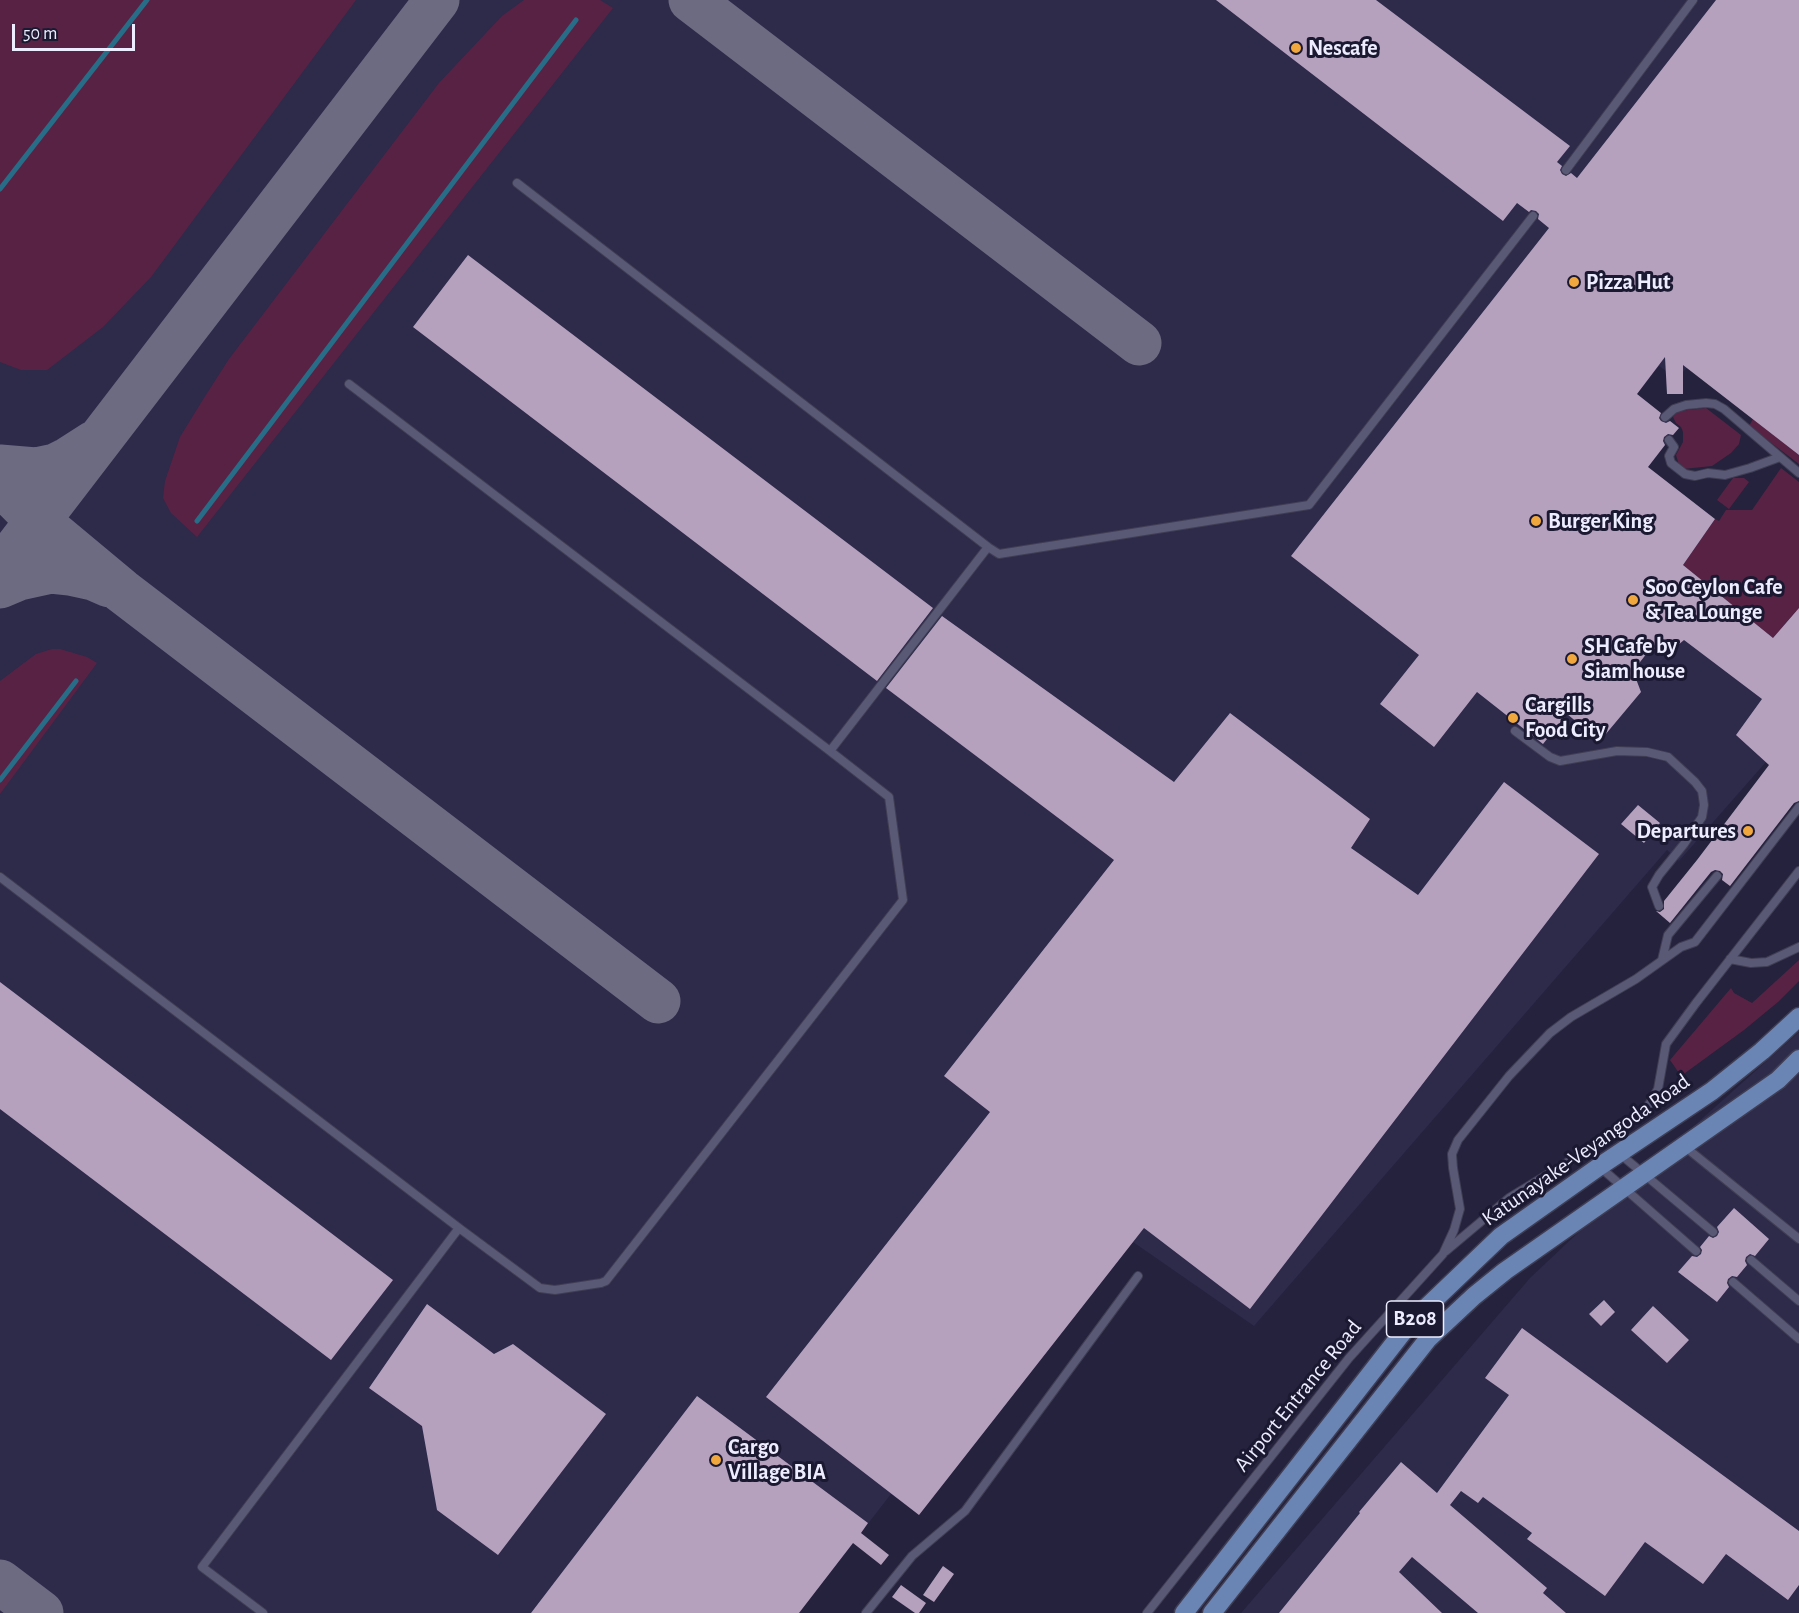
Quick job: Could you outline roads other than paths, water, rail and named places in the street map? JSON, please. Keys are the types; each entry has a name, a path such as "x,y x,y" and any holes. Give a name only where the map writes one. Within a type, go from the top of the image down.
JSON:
{"main road":[{"name":"Katunayake-Veyangoda Road","path":"1184,1613 1410,1323 1501,1236 1712,1091 1762,1051 1799,1017"},
{"name":"B208","path":"1212,1613 1428,1339 1505,1271 1778,1080 1799,1059"}],"lane":[{"path":"1566,170 1693,0"},
{"path":"517,183 999,554 1309,505 1533,216"},
{"path":"0,877 459,1228 540,1288 555,1290 606,1281 903,900 889,797 350,384"},
{"path":"1665,417 1674,409 1686,405 1716,404 1799,473"},
{"path":"1669,440 1674,447 1669,457 1671,463 1685,474 1695,476 1708,473 1725,475 1780,457"},
{"path":"830,751 988,547"},
{"path":"1515,731 1550,757 1560,761 1617,751 1647,752 1668,757 1695,782 1702,791 1704,804 1702,817 1652,887 1659,906"},
{"name":"Airport Entrance Road","path":"1147,1613 1349,1358 1443,1254 1454,1230 1460,1209 1452,1154 1458,1140 1509,1076 1550,1033 1571,1017 1636,979 1681,947 1695,942 1799,807"},
{"path":"1443,1254 1509,1198 1638,1117 1658,1089 1666,1044 1799,871"},
{"path":"1662,960 1671,925 1717,876"},
{"path":"1730,959 1751,963 1767,962 1799,947"},
{"path":"1684,1146 1799,1239"},
{"path":"1620,1154 1713,1232"},
{"path":"1600,1166 1696,1251"},
{"path":"263,1613 202,1567 459,1228"},
{"path":"1751,1260 1799,1301"},
{"path":"866,1613 912,1556 965,1511 1138,1276"},
{"path":"1733,1282 1799,1340"}],"waterway":[{"path":"0,189 147,0"},
{"path":"197,521 576,20"},
{"path":"0,780 76,681"}],"place":[{"name":"Nescafe","path":"1296,48"},
{"name":"Pizza Hut","path":"1574,282"},
{"name":"Burger King","path":"1536,521"},
{"name":"Soo Ceylon Cafe & Tea Lounge","path":"1633,600"},
{"name":"SH Cafe by Siam house","path":"1572,659"},
{"name":"Cargills Food City","path":"1513,718"},
{"name":"Departures","path":"1748,831"},
{"name":"Cargo Village BIA","path":"716,1460"}]}
